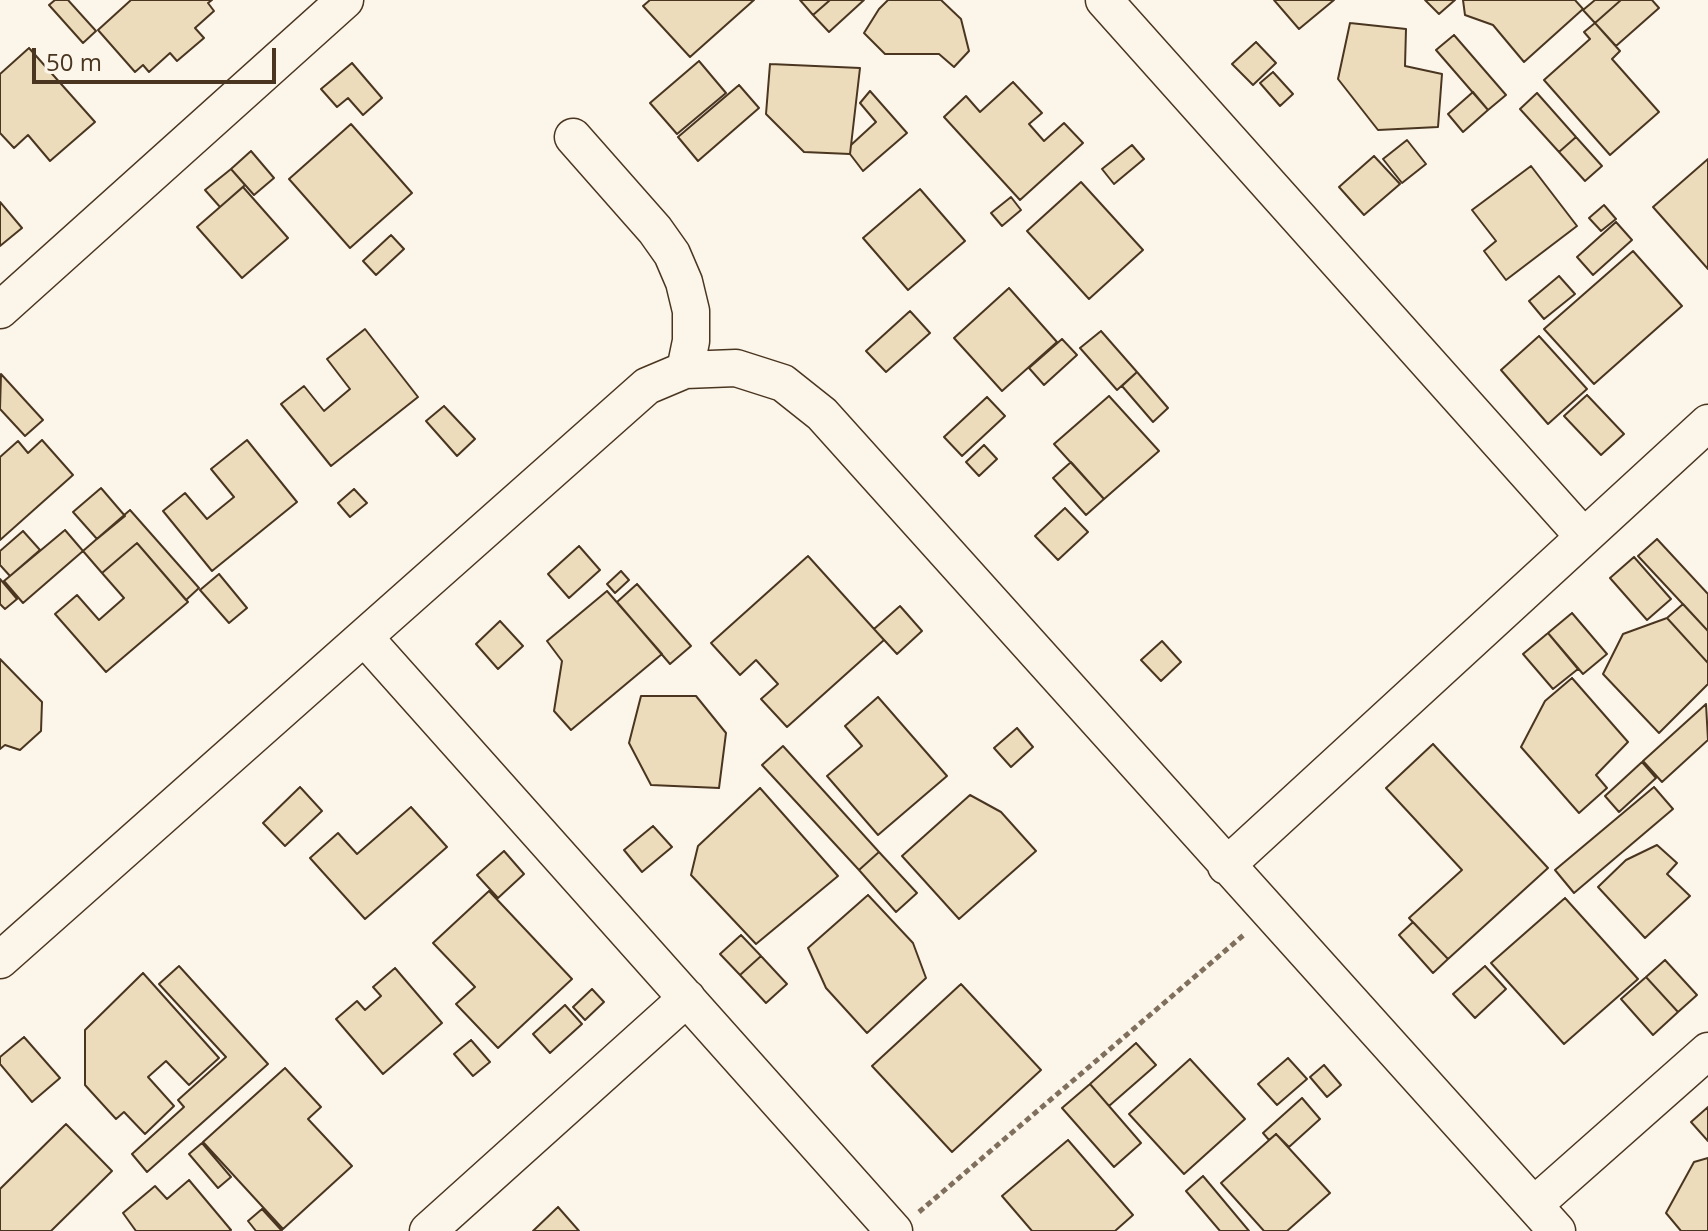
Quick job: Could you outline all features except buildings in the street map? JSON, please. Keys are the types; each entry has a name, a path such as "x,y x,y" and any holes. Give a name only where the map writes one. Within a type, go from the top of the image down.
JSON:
{"street":[{"path":"1104,0 1584,537"},
{"path":"0,310 340,2"},
{"path":"573,137 655,230 672,254 684,282 691,311 691,341 685,370"},
{"path":"0,960 647,386 685,370 736,368 783,383 822,414 1269,914 1546,1218 1708,1051"},
{"path":"1226,866 1708,423"},
{"path":"365,638 687,998 902,1226"},
{"path":"428,1231 687,998"}],"path":[{"path":"902,1226 1269,914"}]}
